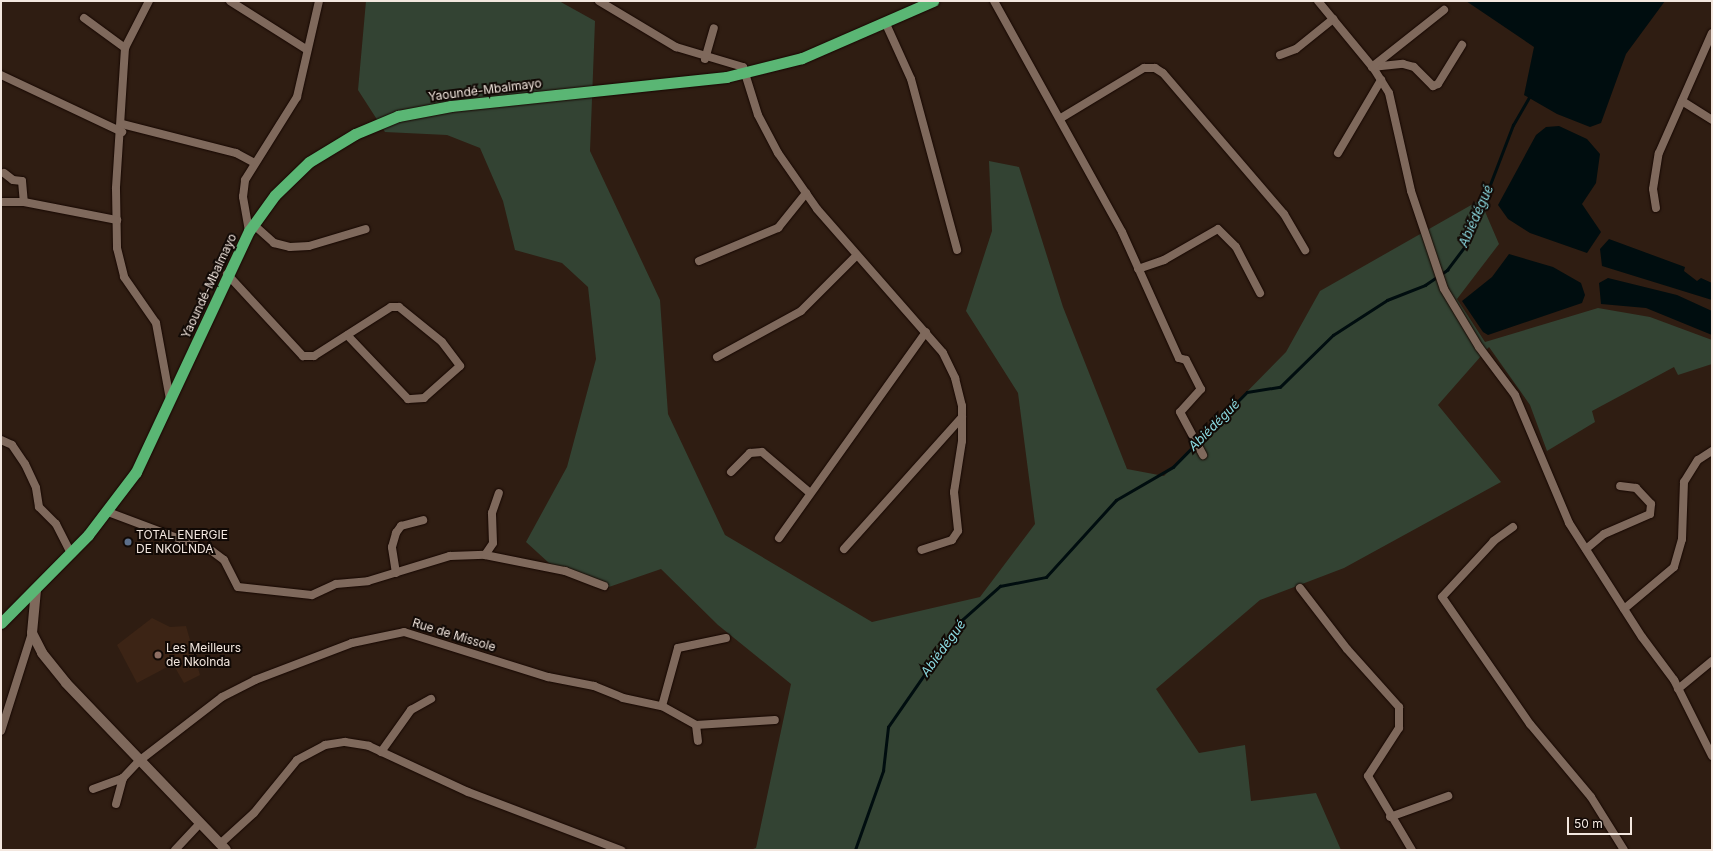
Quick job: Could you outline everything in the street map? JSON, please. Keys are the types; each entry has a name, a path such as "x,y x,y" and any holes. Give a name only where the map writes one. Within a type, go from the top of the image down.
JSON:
{"highway":[{"name":"Yaoundé-Mbalmayo","path":"2,621 36,590 71,554 108,512 136,472 226,274 252,228 275,194 309,162 355,134 398,116 451,106 680,83 747,71 802,58 886,24 933,1"}],"street":[{"path":"149,1 125,48 122,128 116,189 117,248 124,276 156,323 170,400"},
{"path":"230,1 306,49"},
{"path":"319,1 306,49 297,97 253,162 245,180 243,197 252,228 274,243 290,247 309,246 366,230"},
{"path":"599,1 612,4 676,47 705,58 737,63 747,71 758,115 778,153 806,194 943,353 955,378 962,417 954,492 958,531 952,540 922,550"},
{"path":"994,1 1061,118 1138,269 1179,358 1186,360 1201,390 1180,412 1203,455"},
{"path":"1318,1 1372,67 1389,93 1398,125 1411,191 1436,270 1444,289 1479,347 1515,395 1570,523 1624,609 1678,689 1712,756"},
{"path":"1372,67 1444,10"},
{"path":"84,18 125,48"},
{"path":"1280,55 1296,49 1333,19"},
{"path":"886,24 911,79 957,250"},
{"path":"705,58 714,28"},
{"path":"1656,208 1653,189 1659,153 1712,33"},
{"path":"1372,67 1403,64 1414,67 1433,86 1438,84 1462,45"},
{"path":"1061,118 1144,68 1154,68 1164,73 1276,204 1305,250"},
{"path":"1,75 122,128 236,153 253,162"},
{"path":"1338,153 1381,80"},
{"path":"1682,101 1712,120"},
{"path":"4,173 13,180 22,181 24,202"},
{"path":"699,261 778,228 806,194"},
{"path":"1,202 24,202 117,220"},
{"path":"1138,269 1164,260 1218,229 1236,247 1260,293"},
{"path":"717,357 801,311 857,255"},
{"path":"226,274 303,356 314,356 347,335 391,307 399,306 442,342 460,366 424,398 408,399 347,335"},
{"path":"779,538 926,332"},
{"path":"844,549 962,417"},
{"path":"1,440 12,445 25,464 36,488 39,507 56,524 71,554"},
{"path":"1624,609 1674,567 1682,538 1684,482 1698,460 1712,451"},
{"path":"731,472 750,453 762,452 810,493"},
{"path":"1586,549 1604,534 1650,514 1651,504 1636,488 1620,486"},
{"path":"485,555 493,543 492,513 499,493"},
{"path":"108,512 212,551 224,560 238,587 312,595 336,584 368,581 450,556 485,555 565,571 604,586"},
{"path":"396,573 392,547 396,533 401,526 423,520"},
{"path":"1513,527 1494,541 1442,597 1530,724 1591,797 1624,850"},
{"path":"1300,588 1346,649 1399,708 1399,728 1368,776 1390,817 1412,850"},
{"path":"1,731 32,633 36,590"},
{"name":"Rue de Missole","path":"123,778 139,761 222,697 255,680 352,643 404,632 548,677 594,686 623,698 662,706 696,725"},
{"path":"32,633 42,653 66,684 223,847 307,752 325,745 345,742 381,752 468,792 621,850"},
{"path":"662,706 678,648 726,638"},
{"path":"1678,689 1712,661"},
{"path":"381,752 411,710 432,699"},
{"path":"698,741 696,725 775,720"},
{"path":"93,789 123,778"},
{"path":"116,804 123,778"},
{"path":"1390,817 1448,796"},
{"path":"175,850 200,823"}],"shaded area":[{"path":"1466,1 1665,1 1626,54 1601,123 1590,127 1557,114 1524,95 1534,47"},
{"path":"1559,126 1587,139 1600,154 1596,183 1582,204 1601,232 1587,253 1530,233 1508,219 1498,205 1536,135 1546,127"},
{"path":"1609,239 1685,267 1684,271 1697,281 1701,278 1712,283 1712,300 1602,266 1600,249"},
{"path":"1509,254 1553,267 1581,283 1585,295 1582,303 1488,335 1483,332 1462,301 1492,277"},
{"path":"1608,278 1677,295 1712,311 1712,335 1646,308 1601,304 1599,283"},
{"name":"Les Meilleurs de Nkolnda","path":"152,618 170,627 186,626 200,675 184,683 173,664 137,683 117,645"}],"green space":[{"path":"366,1 559,1 595,21 590,151 660,300 668,414 725,535 872,622 980,597 1035,524 1018,393 966,311 992,231 989,161 1019,167 1063,307 1127,469 1164,476 1286,352 1320,291 1480,200 1499,244 1457,299 1485,342 1598,308 1650,317 1712,340 1712,364 1678,375 1674,367 1592,411 1595,422 1547,451 1530,405 1489,347 1438,405 1501,482 1344,568 1260,600 1156,689 1199,753 1245,745 1251,801 1316,793 1341,850 750,850 756,848 791,684 718,625 661,569 606,588 549,563 526,542 567,467 596,359 588,287 562,263 515,250 503,201 480,148 447,135 385,132 358,90"}],"waterway":[{"name":"Abiédégué","path":"855,850 883,771 888,727 962,620 1000,586 1046,577 1116,500 1173,467 1247,392 1280,387 1333,335 1387,300 1425,285 1447,270 1468,242 1513,125 1530,96"}],"place":[{"name":"TOTAL ENERGIE DE NKOLNDA","path":"128,542"},
{"name":"Les Meilleurs de Nkolnda","path":"158,655"}]}
